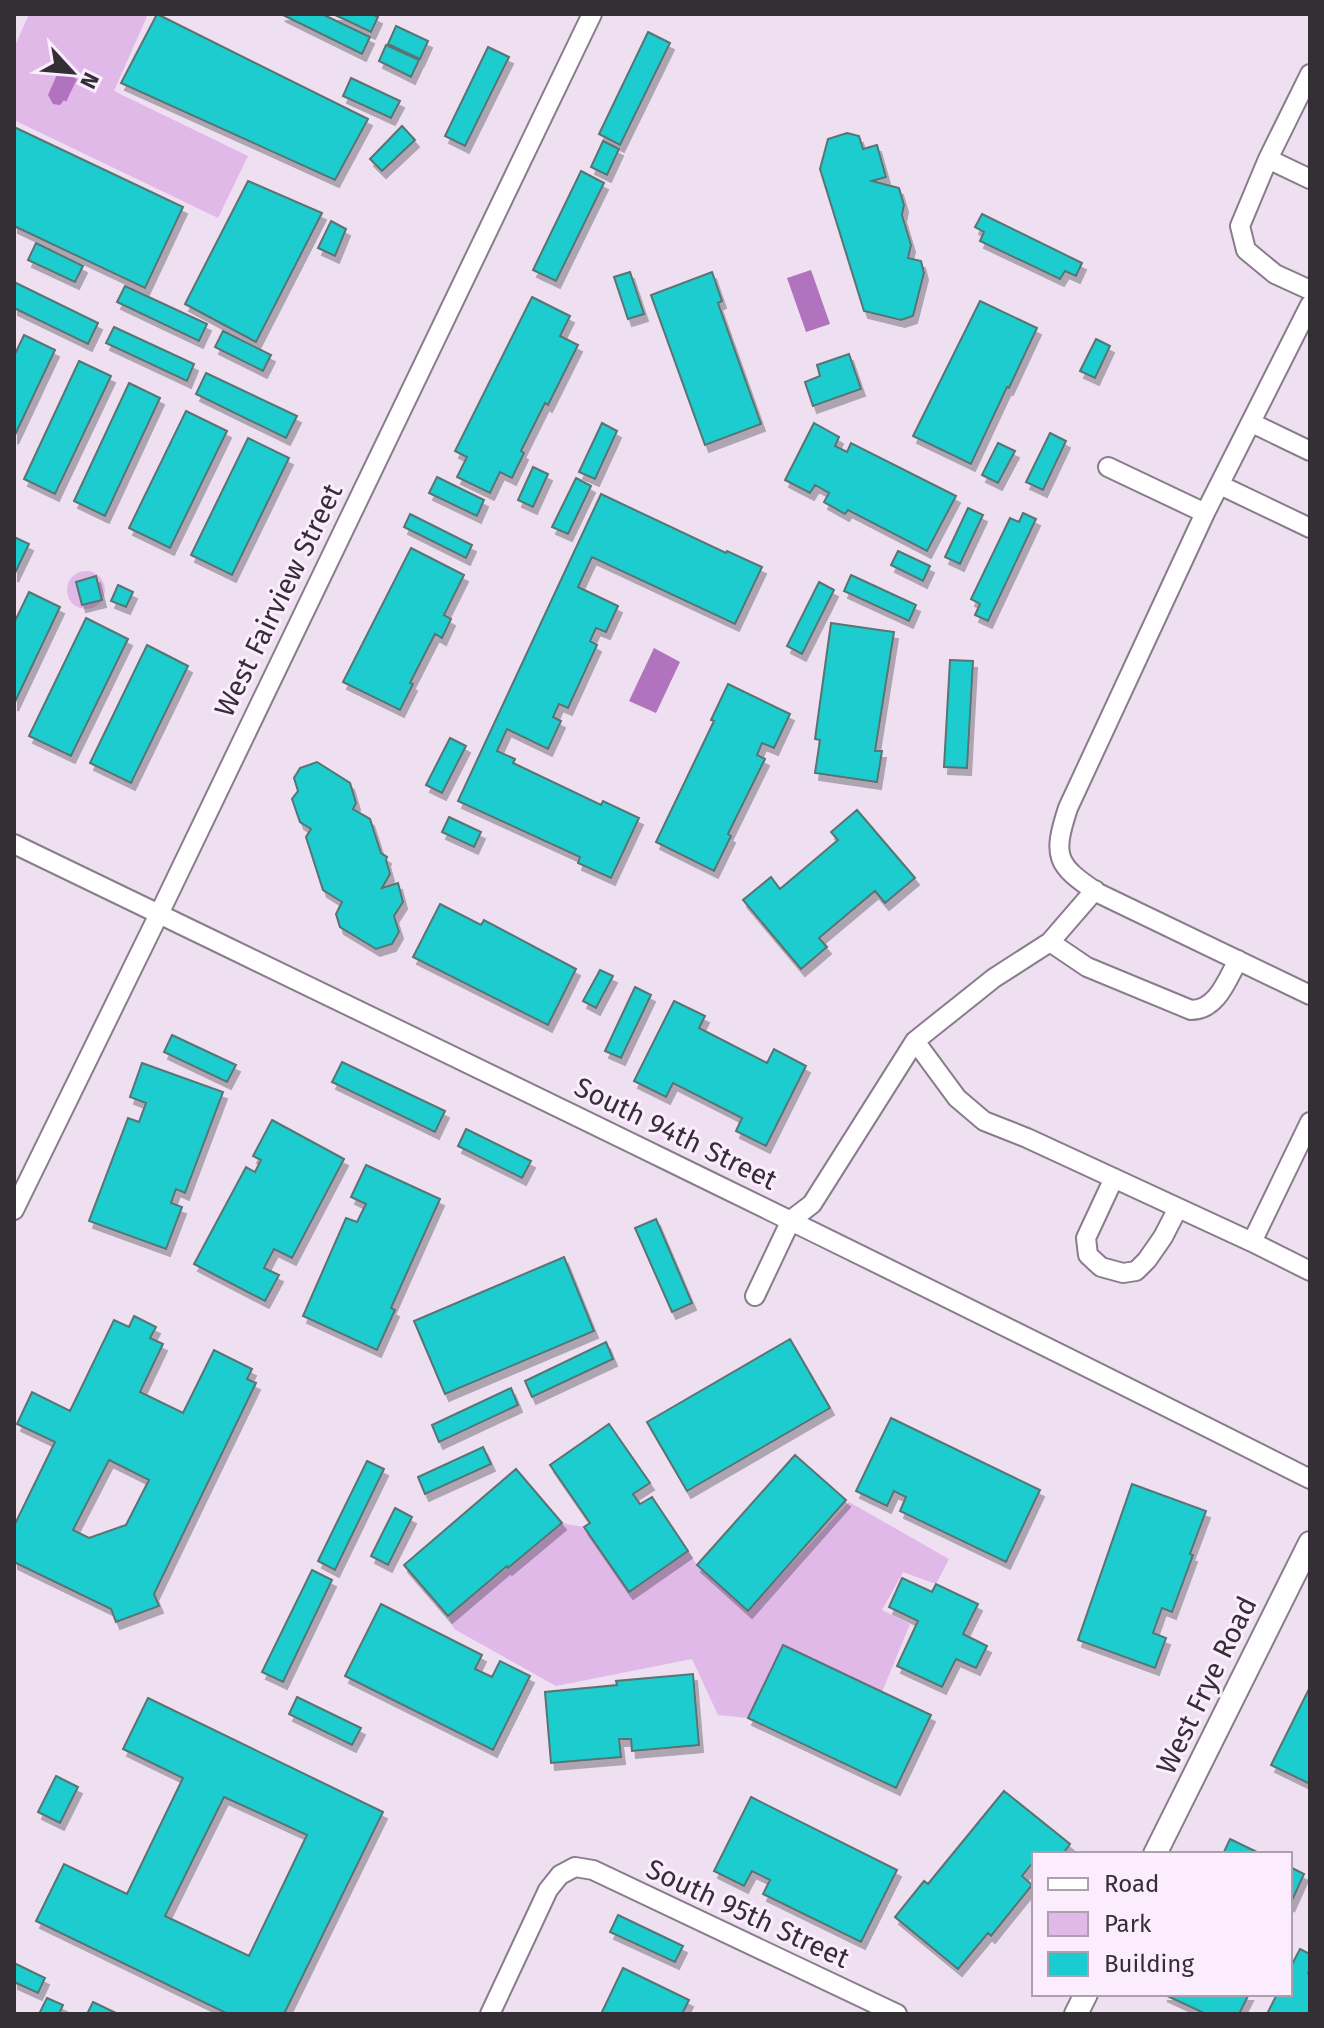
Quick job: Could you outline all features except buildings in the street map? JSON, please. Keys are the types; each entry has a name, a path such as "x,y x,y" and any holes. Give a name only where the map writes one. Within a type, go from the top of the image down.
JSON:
{"street":[{"name":"West Fairview Street","path":"14,1210 592,14"},
{"path":"1310,74 1268,159 1240,226 1246,250 1275,274 1310,290"},
{"path":"1268,159 1310,179"},
{"path":"1310,305 1205,513 1068,808 1059,836 1061,859 1073,877 1310,995"},
{"path":"1252,423 1310,451"},
{"path":"1108,467 1205,513"},
{"path":"1220,485 1310,528"},
{"name":"South 94th Street","path":"14,844 791,1220 1310,1479"},
{"path":"755,1296 791,1220 812,1204 915,1041 994,978 1050,942 1095,890"},
{"path":"1050,942 1087,967 1191,1010 1202,1010 1213,1003 1238,960"},
{"path":"915,1041 957,1098 984,1121 1114,1178 1310,1271"},
{"path":"1252,1242 1310,1122"},
{"path":"1114,1178 1086,1238 1088,1255 1101,1267 1123,1273 1136,1271 1163,1237 1178,1208"},
{"name":"West Frye Road","path":"1156,1852 1310,1543"},
{"name":"South 95th Street","path":"490,2014 548,1890 560,1875 575,1867 593,1870 897,2014"},
{"path":"1076,2014 1085,1996"}],"green space":[{"path":"29,14 148,14 114,91 248,156 218,218 14,120 14,48"},
{"path":"86,571 100,576 105,590 100,604 86,609 72,604 67,590 72,576"},
{"path":"849,1502 949,1559 936,1584 903,1572 882,1610 910,1624 882,1692 783,1645 748,1718 718,1715 692,1659 556,1686 454,1629 448,1616 562,1523 584,1527 629,1591 688,1551 697,1565 748,1611"}],"shaded area":[{"path":"59,70 77,79 66,102 64,100 60,105 53,104 48,95"},
{"path":"811,270 830,324 806,332 787,278"},
{"path":"654,648 680,662 656,713 629,701"}]}
